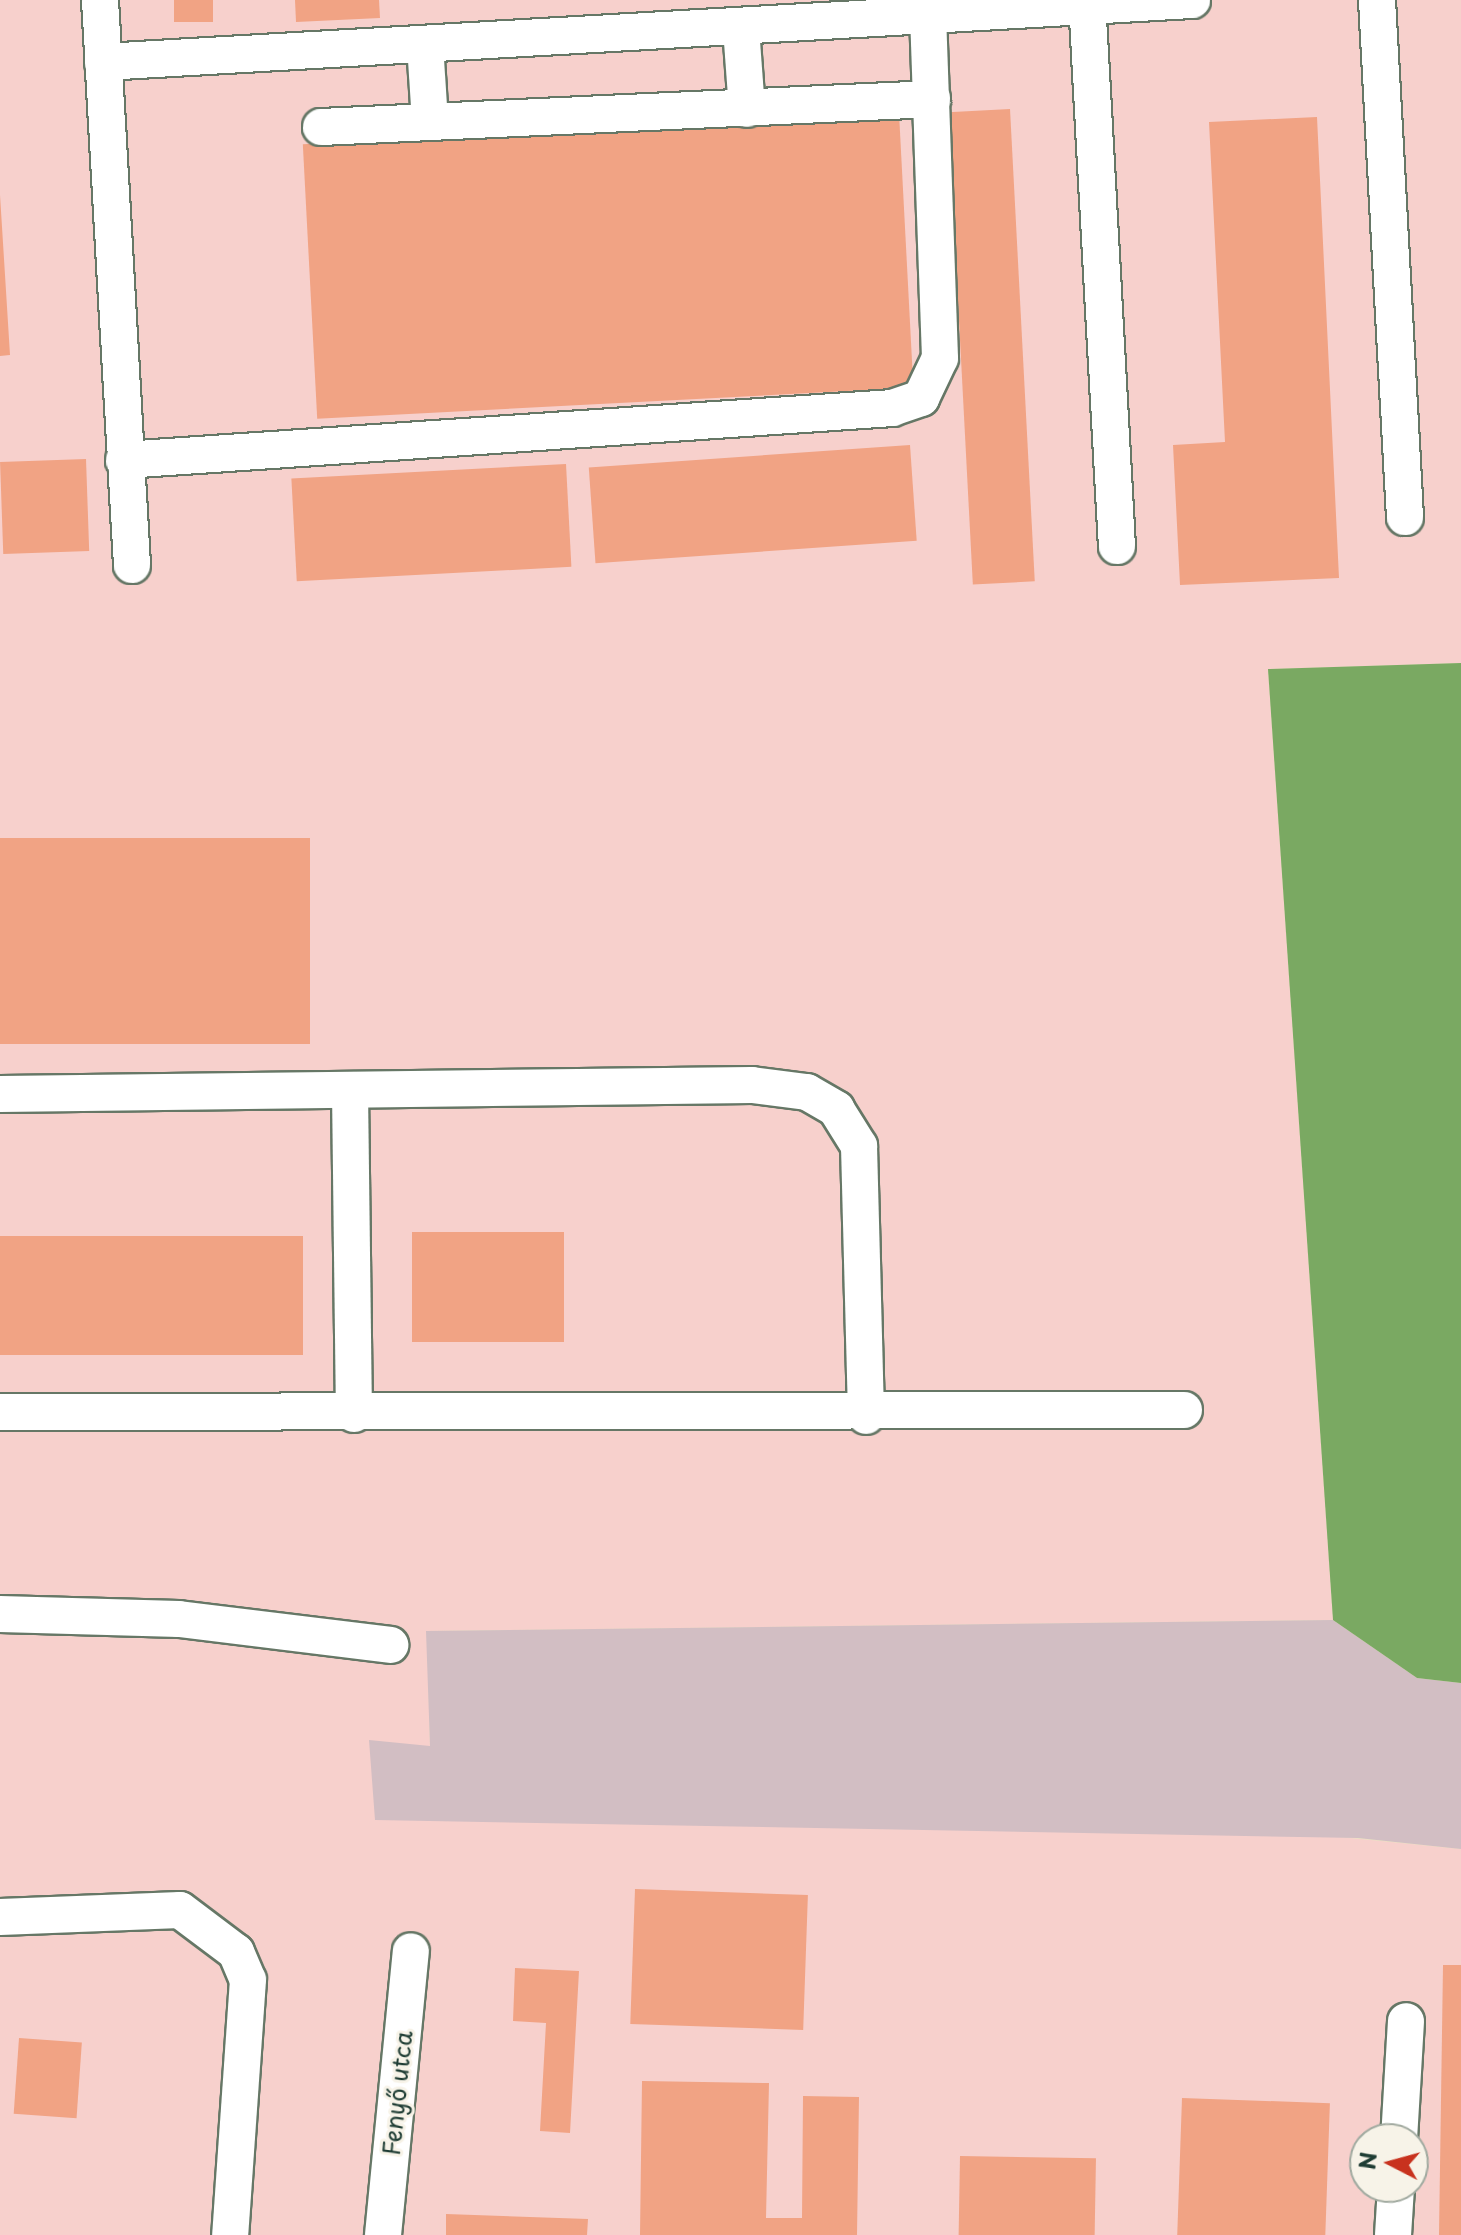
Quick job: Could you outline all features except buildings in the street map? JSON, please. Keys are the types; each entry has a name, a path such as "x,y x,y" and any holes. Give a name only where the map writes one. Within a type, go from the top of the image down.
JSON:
{"street":[{"path":"100,0 132,565"},
{"path":"103,62 741,28 928,11 1192,0"},
{"path":"1377,0 1405,517"},
{"path":"1087,3 1117,546"},
{"path":"124,460 892,408 921,398 940,358 928,11"},
{"path":"741,28 747,109"},
{"path":"425,44 430,121"},
{"path":"321,127 932,99"},
{"path":"0,1094 752,1085 807,1092 836,1109 859,1146 864,1183 866,1416"},
{"path":"350,1090 354,1414"},
{"path":"0,1412 866,1416 1184,1410"},
{"path":"0,1614 179,1619 390,1645"},
{"path":"0,1917 180,1910 236,1952 248,1980 230,2235"},
{"name":"Fenyő utca","path":"383,2235 411,1951"},
{"path":"1400,2123 1406,2021"},
{"path":"1393,2235 1395,2203"}],"shaded area":[{"path":"0,0 1461,0 1461,663 1268,669 1333,1620 427,1631 430,1747 369,1741 1461,1849 1461,2235 0,2235"},
{"path":"1333,1620 1417,1678 1461,1683 1461,1849 1358,1838 375,1820 369,1740 430,1746 426,1631"}],"green space":[{"path":"1461,663 1461,1683 1417,1678 1333,1620 1268,669"}]}
